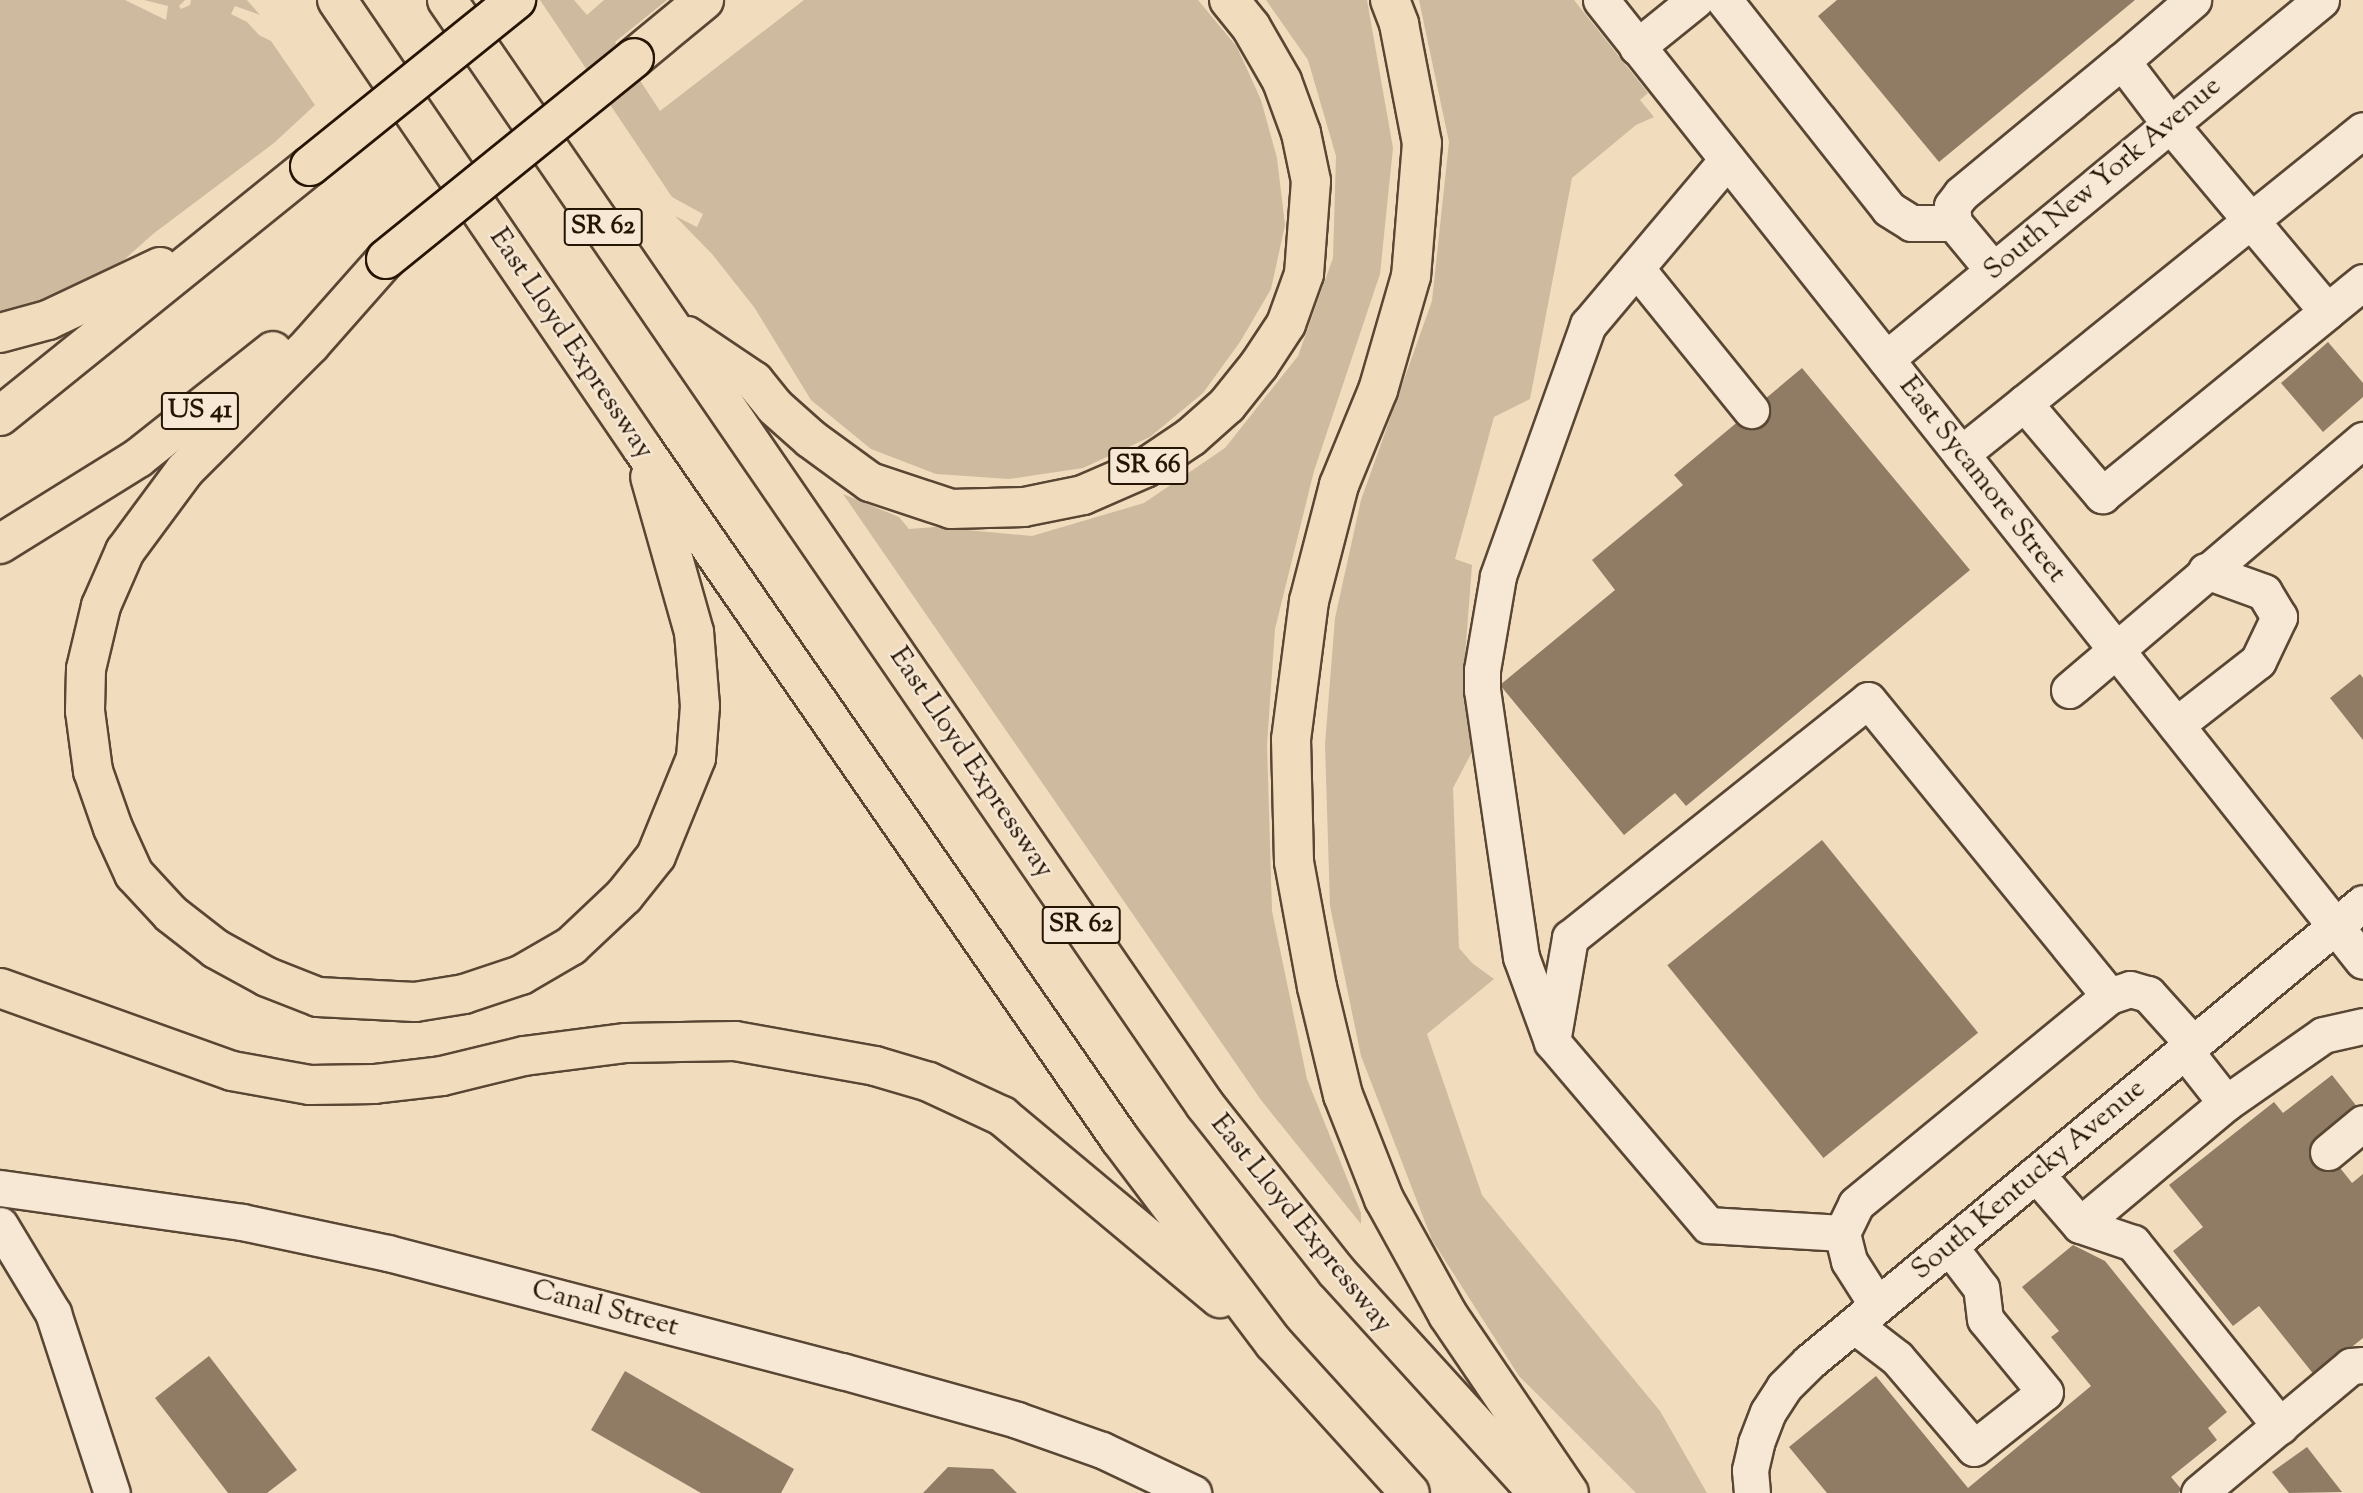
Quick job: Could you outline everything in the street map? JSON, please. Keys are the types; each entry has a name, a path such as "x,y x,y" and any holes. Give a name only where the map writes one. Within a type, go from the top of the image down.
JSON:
{"highway":[{"name":"East Lloyd Expressway","path":"337,0 642,448 1120,1139 1273,1343 1410,1493"},
{"name":"East Lloyd Expressway","path":"447,0 1205,1105 1336,1271 1538,1493"},
{"path":"0,416 516,0"},
{"name":"US 41","path":"0,544 138,458 704,0"},
{"name":"SR 66","path":"668,323 754,381 775,407 811,439 870,482 951,509 1024,507 1083,495 1145,468 1191,437 1227,405 1286,324 1304,274 1311,181 1301,134 1282,81 1251,27 1229,0"},
{"path":"1390,0 1399,24 1422,143 1410,276 1378,390 1339,485 1310,601 1291,739 1294,862 1317,987 1343,1095 1384,1199 1448,1315 1569,1493"},
{"path":"0,333 48,320 129,284 241,222"},
{"path":"386,259 310,345 185,470 125,551 100,606 86,669 85,697 93,771 113,828 134,874 171,914 216,949 267,976 318,997 415,1002 464,995 522,975 571,946 624,896 656,856 678,806 696,758 700,706 694,632 642,448"},
{"path":"0,988 232,1071 310,1085 374,1084 442,1076 524,1056 626,1043 735,1041 876,1066 929,1082 1002,1116 1273,1343"}],"street":[{"name":"East Sycamore Street","path":"1601,0 2363,961"},
{"path":"1637,47 1695,0"},
{"path":"1724,0 1889,209 1911,223 1954,223"},
{"path":"1993,270 1954,223 1952,206 1961,194 2193,0"},
{"name":"South New York Avenue","path":"1886,359 2321,0"},
{"path":"2122,61 2169,123 2327,310"},
{"path":"1961,454 2363,130"},
{"path":"1727,160 1588,326 1498,576 1482,670 1482,690 1521,957 1552,1042 1708,1225 1842,1233"},
{"path":"1636,268 1751,410"},
{"path":"2024,403 2102,495 2363,282"},
{"path":"2069,690 2115,648 2363,440"},
{"path":"2176,725 2258,661 2279,617 2264,592 2206,571"},
{"path":"1552,1042 1570,938 1868,700 2109,996"},
{"name":"South Kentucky Avenue","path":"1752,1493 1750,1469 1768,1412 1784,1387 1808,1362 2363,903"},
{"path":"1949,1246 1981,1288 1984,1319 2045,1392 1974,1448 1897,1358 1866,1315 1842,1233 1856,1204 2109,996 2130,989 2148,994 2227,1103"},
{"path":"2080,1224 2227,1103 2323,1035 2363,1026"},
{"path":"2328,1152 2363,1123"},
{"path":"2036,1174 2080,1224 2133,1242 2280,1426"},
{"name":"Canal Street","path":"0,1188 242,1222 388,1253 842,1371 1017,1420 1102,1450 1193,1493"},
{"path":"0,1226 53,1313 112,1493"},
{"path":"2199,1493 2351,1366 2363,1365"}],"shaded area":[{"path":"0,0 125,0 166,20 168,6 144,0 185,0 179,6 181,9 190,5 191,0 247,0 260,15 235,6 231,14 247,22 259,35 271,41 315,105 274,143 153,234 117,266 0,325"},
{"path":"540,0 574,0 587,15 604,0 667,0 615,42 660,111 804,0 1198,0 1237,47 1261,100 1277,158 1285,225 1271,289 1240,342 1203,393 1150,437 1083,468 1009,479 936,474 871,449 811,400 754,307 712,254 675,216 697,227 703,214 672,197"},
{"path":"1266,0 1367,0 1393,148 1380,274 1314,471 1275,629 1267,745 1272,911 1307,1079 1361,1213 1361,1224 1261,1100 843,494 899,517 909,529 935,527 1032,536 1144,503 1225,448 1298,356 1333,258 1336,156 1308,60"},
{"path":"1419,0 1574,0 1648,93 1640,100 1654,117 1636,125 1572,178 1530,399 1494,417 1455,559 1472,565 1464,669 1472,752 1453,788 1459,948 1472,963 1494,979 1427,1034 1482,1195 1660,1411 1707,1493 1636,1493 1519,1376 1432,1240 1361,1056 1330,906 1325,744 1335,618 1361,500 1432,301 1449,142"}],"building":[{"path":"1837,0 2135,0 1939,162 1818,16"},
{"path":"2328,342 2363,383 2363,397 2323,432 2281,383"},
{"path":"1802,368 1970,570 1686,806 1675,793 1624,835 1500,685 1615,590 1592,560 1683,485 1674,475"},
{"path":"2360,674 2363,678 2363,740 2330,698"},
{"path":"1822,840 1978,1033 1823,1158 1667,965"},
{"path":"2332,1075 2362,1113 2322,1145 2352,1183 2363,1174 2363,1338 2315,1376 2259,1306 2233,1326 2173,1251 2203,1227 2169,1185 2274,1102 2283,1113"},
{"path":"2073,1245 2105,1261 2227,1412 2208,1428 2217,1440 2171,1477 2182,1490 2178,1493 1827,1493 1789,1447 1876,1376 1968,1488 2091,1386 2051,1337 2059,1331 2022,1287"},
{"path":"209,1356 297,1470 267,1493 228,1493 155,1398"},
{"path":"625,1371 794,1469 781,1493 701,1493 591,1430"},
{"path":"2307,1447 2342,1492 2289,1493 2272,1472"},
{"path":"948,1467 993,1469 1017,1493 923,1493"}]}
